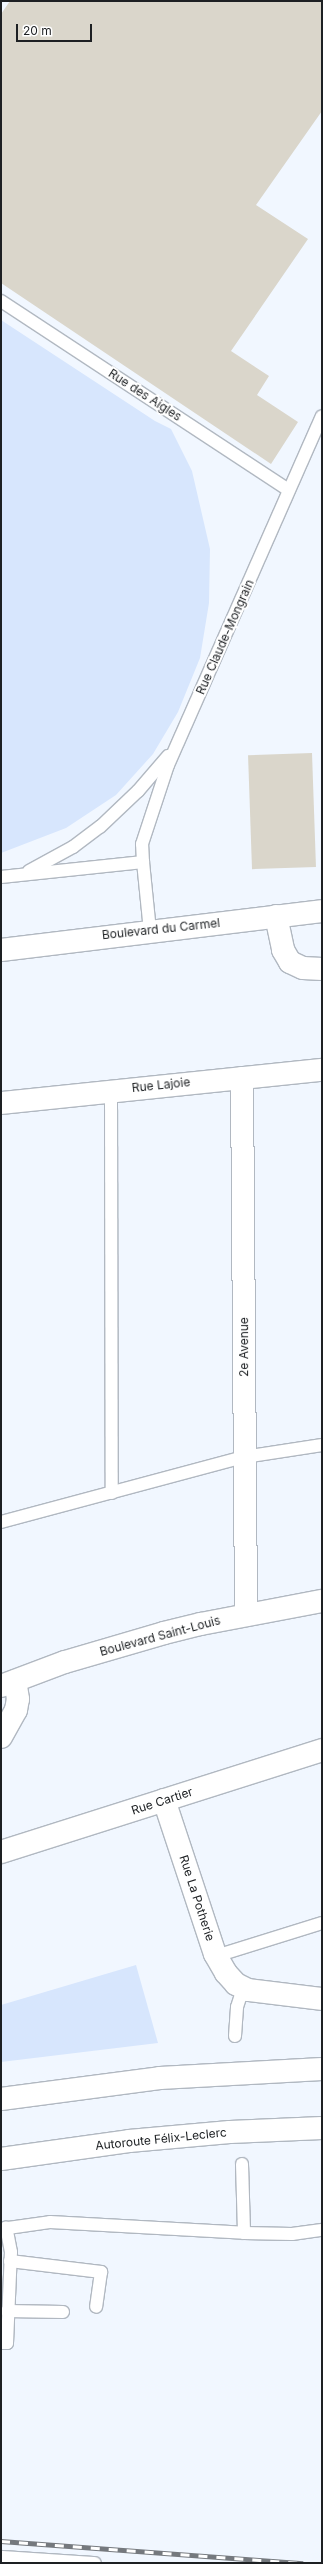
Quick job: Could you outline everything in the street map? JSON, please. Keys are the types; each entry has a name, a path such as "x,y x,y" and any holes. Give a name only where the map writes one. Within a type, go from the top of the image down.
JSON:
{"main road":[{"name":"Boulevard du Carmel","path":"1,950 322,911"},
{"path":"276,916 282,950 290,962 303,968 322,969"},
{"name":"Rue Lajoie","path":"1,1103 322,1070"},
{"name":"2e Avenue","path":"242,1078 246,1615"},
{"name":"Boulevard Saint-Louis","path":"8,1683 65,1662 164,1633 246,1615 322,1601"},
{"path":"1,1737 16,1710 18,1699 8,1683"},
{"name":"Rue Cartier","path":"1,1852 322,1750"},
{"name":"Rue La Potherie","path":"164,1800 216,1956 226,1973 243,1988"},
{"path":"243,1988 322,1999"},
{"path":"1,2099 160,2078 322,2069"},
{"name":"Autoroute Félix-Leclerc","path":"1,2159 129,2141 230,2132 322,2128"}],"lane":[{"name":"Rue des Aigles","path":"1,301 289,490"},
{"name":"Rue Claude-Mongrain","path":"150,931 142,844 178,743 289,490 318,432 322,416"},
{"path":"17,876 64,852 100,827 152,776 178,743"},
{"path":"1,877 143,862"},
{"path":"111,1091 112,1493"},
{"path":"1,1522 244,1457 322,1445"},
{"path":"216,1956 322,1923"},
{"path":"235,2036 236,2007 243,1988"},
{"path":"242,2164 244,2233"},
{"path":"1,2343 7,2343 10,2261 4,2228 50,2222 244,2233 292,2234 322,2230"},
{"path":"10,2261 101,2272 96,2307"},
{"path":"7,2311 63,2312"},
{"path":"1,2557 95,2563"}],"shaded area":[{"path":"1,320 155,421 171,429 192,471 210,549 209,603 200,658 178,712 153,754 116,795 66,828 1,853"},
{"path":"136,1965 158,2043 1,2062 1,2005"}],"building":[{"path":"10,1 322,1 322,111 256,205 308,239 231,351 269,376 257,395 298,422 271,464 1,283 1,14"},
{"path":"312,753 316,867 252,869 248,755"}],"railway":[{"path":"1,2541 303,2563"}]}
